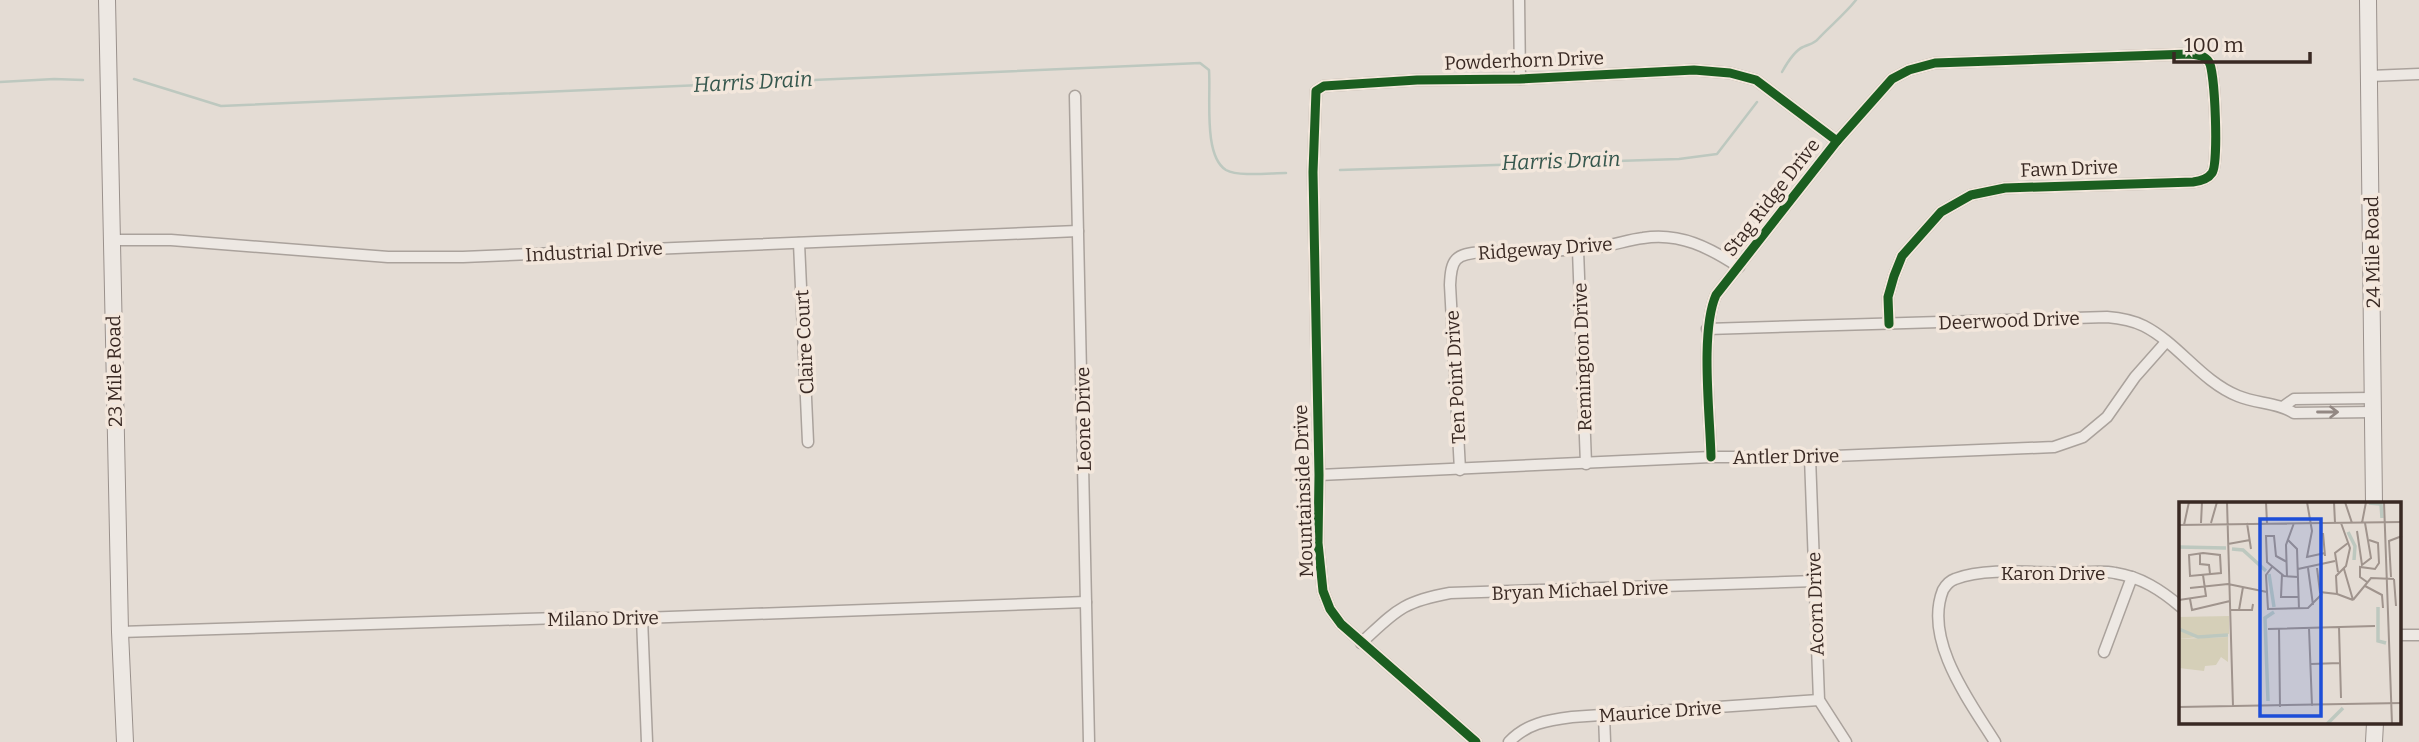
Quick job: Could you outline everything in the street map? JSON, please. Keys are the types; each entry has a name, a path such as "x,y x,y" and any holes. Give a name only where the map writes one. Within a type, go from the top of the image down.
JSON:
{"main road":[{"name":"23 Mile Road","path":"107,0 120,632 125,742"},
{"name":"24 Mile Road","path":"2368,0 2374,502"},
{"path":"2374,742 2375,724"}],"street":[{"path":"1519,0 1521,79"},
{"name":"Stag Ridge Drive","path":"1711,457 1707,329 1716,296 1837,141 1892,79 1909,69 1935,63 2189,54 2205,58"},
{"name":"Fawn Drive","path":"1889,324 1888,297 1902,256 1941,212 1971,195 2005,188 2193,182 2203,181 2212,174 2215,162 2214,73 2205,58"},
{"name":"Powderhorn Drive","path":"1314,215 1316,90 1324,86 1694,70 1730,73 1756,80 1837,141"},
{"path":"2370,76 2419,74"},
{"name":"Leone Drive","path":"1075,96 1089,742"},
{"name":"Mountainside Drive","path":"1314,215 1318,542 1323,591 1340,624 1476,742"},
{"name":"Industrial Drive","path":"111,240 171,240 388,257 463,257 1078,231"},
{"name":"Ridgeway Drive","path":"1450,285 1451,267 1458,257 1466,253 1578,250 1644,237 1667,236 1707,247 1740,267"},
{"name":"Claire Court","path":"799,243 808,442"},
{"name":"Remington Drive","path":"1578,250 1586,464"},
{"name":"Ten Point Drive","path":"1450,285 1460,470"},
{"name":"Deerwood Drive","path":"1707,329 2108,317 2126,319 2144,326 2215,384 2238,397 2284,406 2294,412 2373,405"},
{"name":"Antler Drive","path":"1319,475 1711,457 1810,457 2054,447 2082,437 2107,416 2135,377 2166,342"},
{"name":"Acorn Drive","path":"1810,457 1819,700"},
{"name":"Karon Drive","path":"1995,742 1950,668 1944,650 1940,626 1941,602 1949,582 1957,578 1992,573 2115,572 2156,587 2179,605"},
{"path":"2104,652 2132,578"},
{"name":"Bryan Michael Drive","path":"1361,643 1399,608 1420,599 1450,593 1815,581"},
{"name":"Milano Drive","path":"120,632 1086,603"},
{"path":"642,618 647,742"},
{"path":"1819,700 1846,742"},
{"name":"Maurice Drive","path":"1509,742 1520,731 1544,721 1819,700"},
{"path":"1604,715 1605,742"}],"waterway":[{"name":"Harris Drain","path":"1782,72 1797,51 1816,41 1856,0"},
{"name":"Harris Drain","path":"134,79 221,106 1200,63 1209,70 1211,139 1219,163 1232,172 1286,173"},
{"name":"Harris Drain","path":"0,82 83,80"},
{"name":"Harris Drain","path":"1340,170 1679,159 1717,154 1757,102"}],"cycle path":[{"path":"1711,457 1707,351 1711,311 1716,295 1837,141 1892,79 1909,70 1935,63 2189,54 2198,55 2209,62 2216,136 2214,166 2208,177 2193,182 2005,188 1971,195 1941,212 1902,256 1888,297 1889,324"},
{"path":"1476,742 1341,624 1330,609 1323,591 1318,543 1313,172 1316,91 1324,86 1417,80 1520,79 1694,70 1730,73 1756,80 1837,141"}]}
